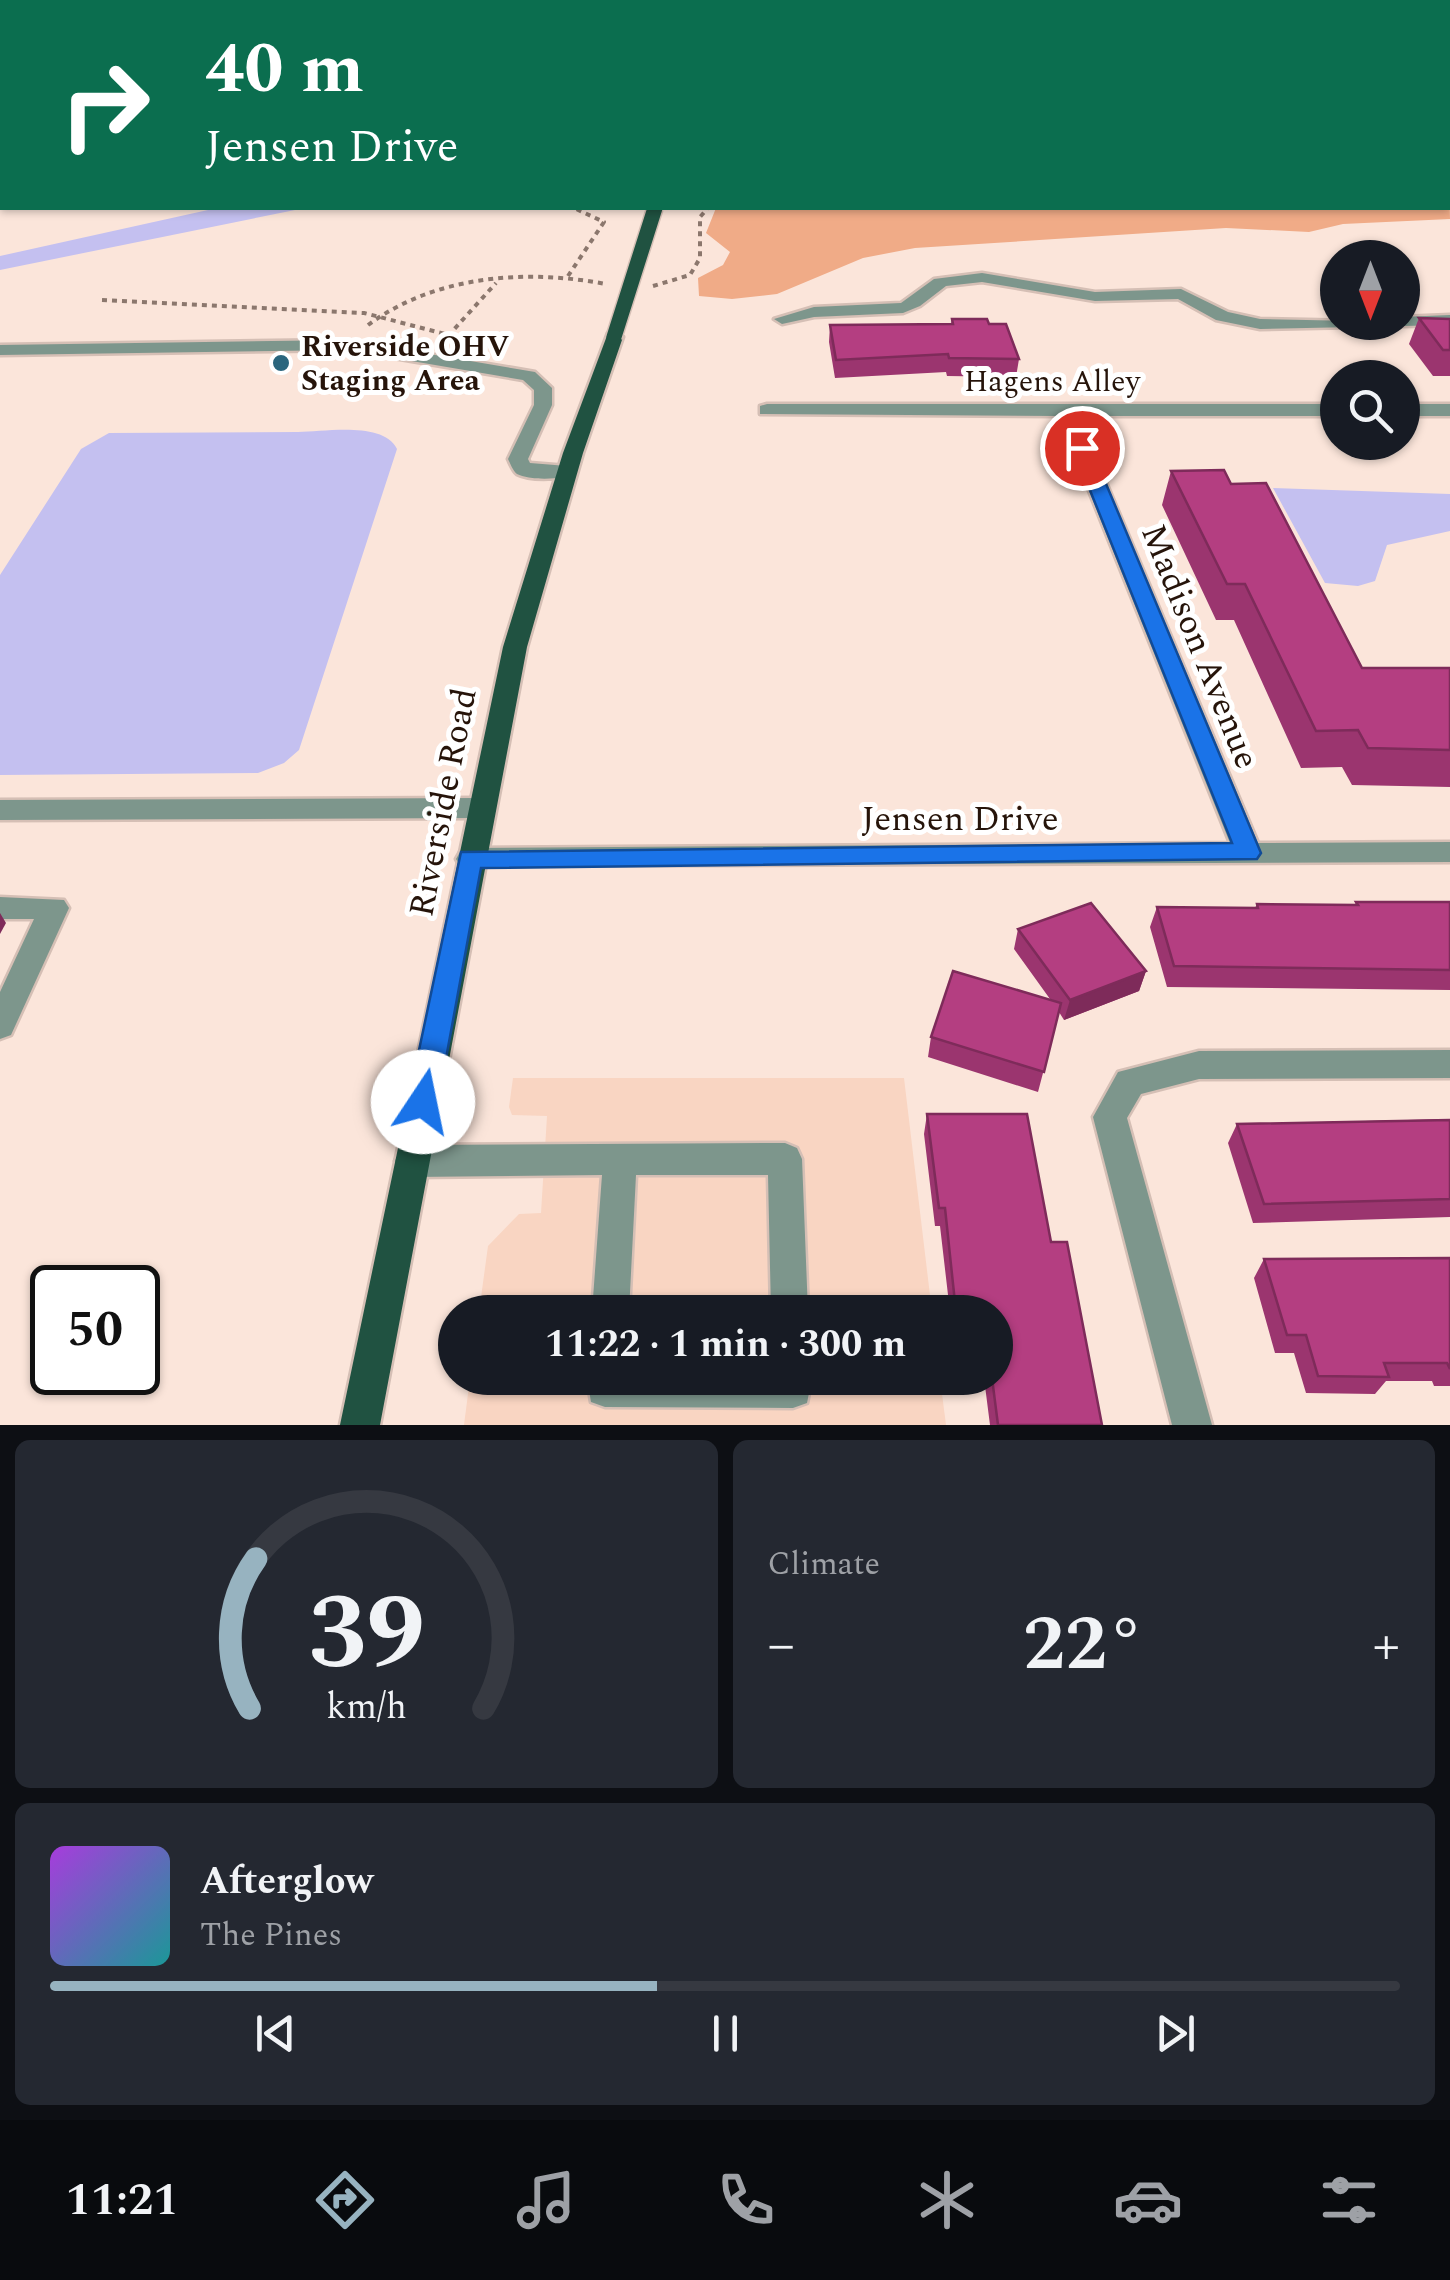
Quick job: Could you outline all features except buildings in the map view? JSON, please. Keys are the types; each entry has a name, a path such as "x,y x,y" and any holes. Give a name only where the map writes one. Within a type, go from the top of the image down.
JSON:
{"main road":[{"name":"Riverside Road","path":"360,1425 515,647 567,472 654,210"}],"street":[{"path":"782,319 841,307 900,308 914,305 927,288 947,280 992,279 1030,281 1084,295 1120,298 1177,292 1220,316 1255,323 1320,323"},
{"path":"1420,321 1450,320"},
{"path":"0,350 347,345 528,376 543,388 543,405 518,459 523,470 567,472"},
{"name":"Hagens Alley","path":"767,410 1320,410"},
{"path":"1420,410 1450,410"},
{"name":"Madison Avenue","path":"1066,411 1248,853"},
{"path":"0,810 480,808"},
{"name":"Jensen Drive","path":"470,859 1450,852"},
{"path":"0,908 54,908 0,1026"},
{"path":"1192,1425 1110,1117 1130,1082 1198,1065 1450,1064"},
{"path":"611,1295 620,1159"},
{"path":"412,1161 785,1159 789,1295"}],"path":[{"path":"347,345 381,316 451,288 572,272 604,222 578,210"},
{"path":"411,358 449,335 497,282"},
{"path":"102,300 381,316 449,335"}],"shaded area":[{"path":"208,210 295,210 0,270 0,256"},
{"path":"715,210 1450,210 1450,219 1343,224 1309,232 1226,228 915,248 863,258 777,294 732,299 699,296 698,278 723,265 730,252 706,233"},
{"path":"367,431 390,440 397,449 299,750 284,763 258,773 0,775 0,575 81,449 109,433"},
{"path":"1273,488 1450,494 1450,531 1387,545 1375,581 1358,586 1325,583"},
{"path":"513,1078 904,1078 930,1295 481,1295 488,1246 519,1214 541,1213 547,1116 512,1115 509,1107"},
{"path":"468,1395 942,1395 946,1425 464,1425"}],"place":[{"name":"Riverside OHV Staging Area","path":"281,363"}],"route":[{"path":"423,1102 470,859 1248,853 1082,448"}]}
